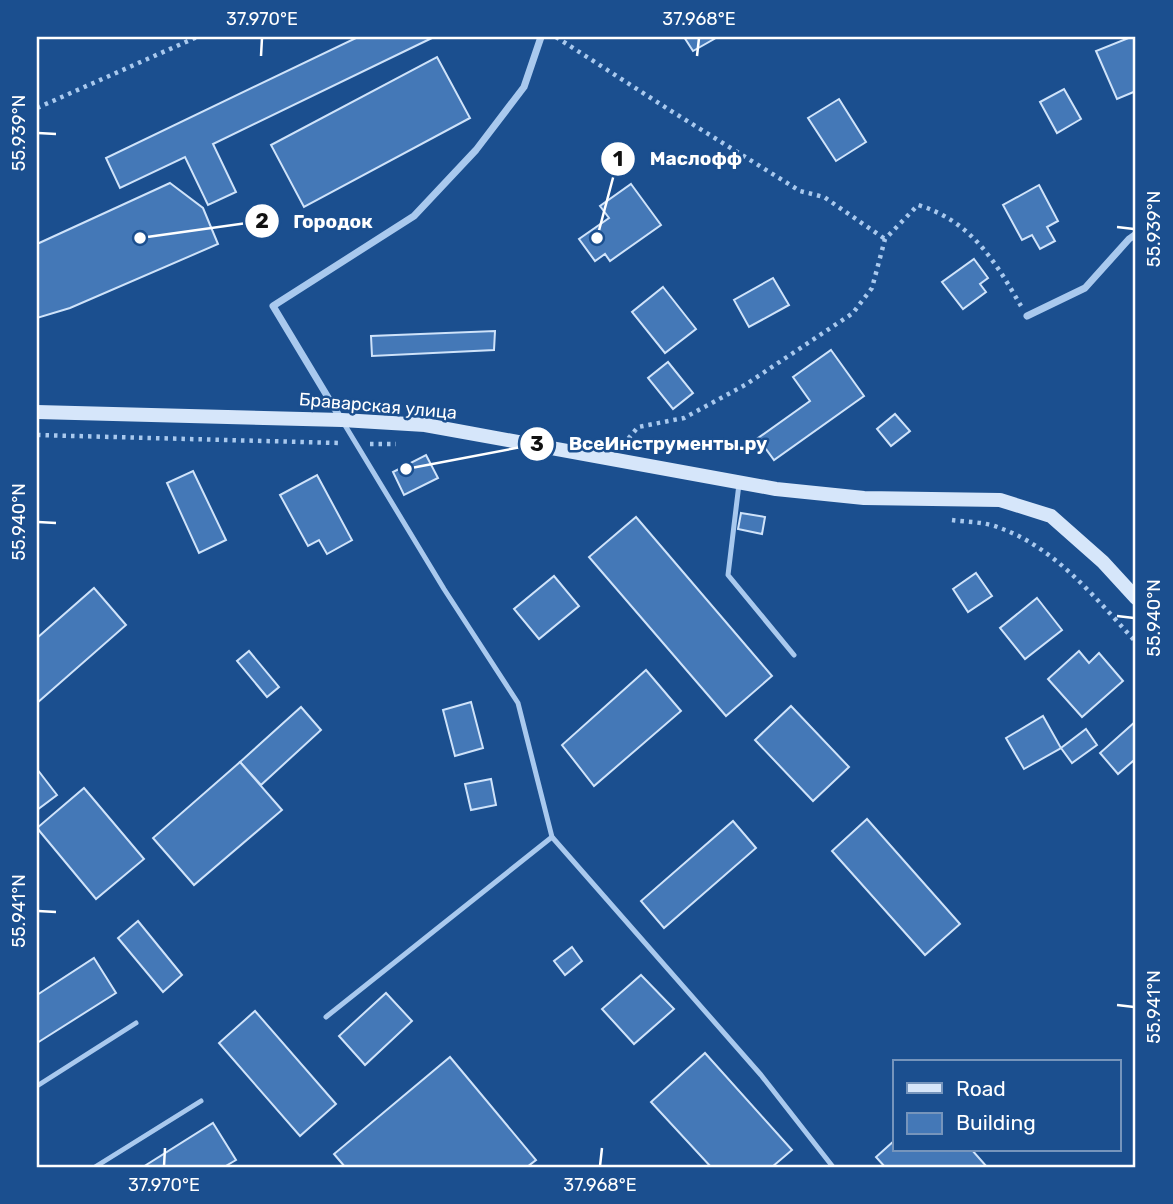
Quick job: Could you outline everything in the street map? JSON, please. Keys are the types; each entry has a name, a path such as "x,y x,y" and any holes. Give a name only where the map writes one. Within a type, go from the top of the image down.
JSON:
{"main road":[{"name":"Браварская улица","path":"37,412 342,420 425,425 739,484 864,498 1000,500 1051,516 1103,562 1136,598"}],"street":[{"path":"342,420 274,306 414,216 477,150 524,87 541,37"},
{"path":"1027,316 1085,288 1136,234"}],"lane":[{"path":"342,420 444,589 518,703 552,836 761,1075 834,1167"},
{"path":"739,484 728,575 793,655"},
{"path":"326,1017 552,836"},
{"path":"37,1086 136,1023"},
{"path":"94,1167 201,1101"}],"path":[{"path":"37,108 197,37"},
{"path":"556,37 800,191 824,197 885,239"},
{"path":"611,459 638,426 684,418 745,385 853,313 872,288 885,239 918,205 934,210 976,238 998,265 1027,316"},
{"path":"37,435 405,444"},
{"path":"948,519 998,527 1033,543 1085,587 1136,642"}],"building":[{"path":"358,37 434,37 213,144 236,192 208,205 185,157 120,188 106,158"},
{"path":"684,37 712,37 714,39 693,51"},
{"path":"1136,37 1136,91 1117,99 1096,51"},
{"path":"437,57 470,118 304,207 271,145"},
{"path":"1064,89 1081,119 1057,133 1040,102"},
{"path":"839,99 866,142 836,161 808,118"},
{"path":"170,183 203,208 218,244 70,308 37,318 37,244"},
{"path":"631,184 661,225 610,261 605,254 595,261 579,239 609,218 600,206"},
{"path":"1039,185 1058,221 1047,227 1055,241 1040,249 1032,235 1022,240 1003,205"},
{"path":"974,259 988,278 980,284 986,292 963,309 942,282"},
{"path":"773,278 789,305 749,327 734,300"},
{"path":"663,287 696,329 665,353 632,312"},
{"path":"495,331 494,350 372,356 371,336"},
{"path":"831,350 864,396 774,460 758,438 810,401 793,377"},
{"path":"668,362 693,393 673,409 648,378"},
{"path":"895,414 910,431 891,446 877,429"},
{"path":"426,455 438,478 404,495 393,472"},
{"path":"193,471 226,540 199,553 167,483"},
{"path":"317,475 352,540 327,554 319,540 308,546 280,495"},
{"path":"741,513 765,517 762,534 738,529"},
{"path":"636,517 772,676 726,716 589,557"},
{"path":"976,573 992,596 968,612 953,589"},
{"path":"554,576 579,606 539,639 514,609"},
{"path":"94,588 126,625 37,703 37,638"},
{"path":"1037,598 1062,630 1025,659 1000,628"},
{"path":"249,651 279,687 267,697 237,661"},
{"path":"1079,651 1089,663 1099,653 1123,681 1082,717 1048,679"},
{"path":"646,670 681,711 594,786 562,745"},
{"path":"471,702 483,748 455,756 443,710"},
{"path":"791,706 849,767 813,801 755,740"},
{"path":"301,707 321,730 261,785 240,762"},
{"path":"1043,716 1061,748 1024,769 1006,738"},
{"path":"1136,721 1136,766 1133,761 1118,774 1100,753"},
{"path":"1086,729 1097,745 1072,763 1061,748"},
{"path":"240,762 282,810 194,885 153,838"},
{"path":"37,769 57,795 37,810"},
{"path":"491,779 496,805 471,810 465,784"},
{"path":"84,788 144,859 96,899 37,828"},
{"path":"867,819 960,924 925,955 832,851"},
{"path":"733,821 756,848 664,928 641,901"},
{"path":"138,921 182,975 163,992 118,938"},
{"path":"572,947 582,961 565,975 554,961"},
{"path":"94,958 116,993 37,1043 37,995"},
{"path":"641,975 674,1009 634,1044 602,1009"},
{"path":"386,993 412,1021 365,1065 339,1036"},
{"path":"255,1011 336,1104 300,1136 219,1043"},
{"path":"705,1053 792,1150 772,1167 711,1167 651,1102"},
{"path":"450,1057 536,1160 527,1167 345,1167 334,1154"},
{"path":"213,1123 236,1160 224,1167 143,1167"},
{"path":"893,1142 893,1152 974,1152 987,1167 885,1167 876,1157"}],"place":[{"name":"Городок","path":"140,238"},
{"name":"Маслофф","path":"597,238"},
{"name":"ВсеИнструменты.ру","path":"406,469"}]}
